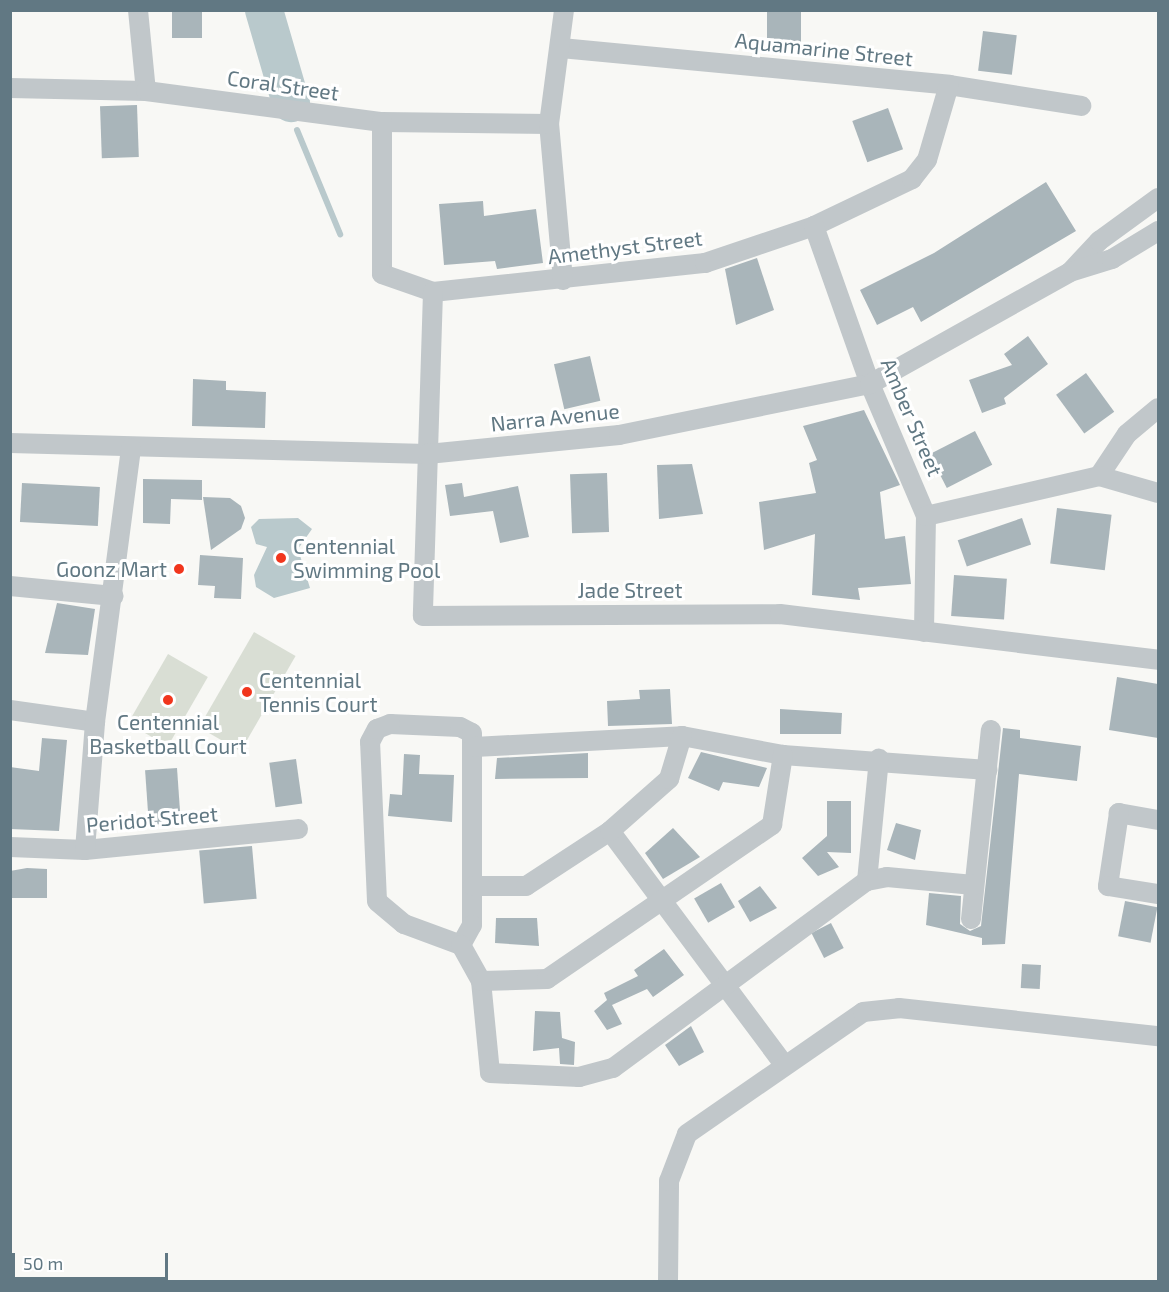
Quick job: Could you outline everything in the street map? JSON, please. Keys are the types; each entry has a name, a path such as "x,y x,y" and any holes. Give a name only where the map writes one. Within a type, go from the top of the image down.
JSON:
{"street":[{"path":"138,10 146,91"},
{"path":"563,280 549,124 561,48 564,10"},
{"name":"Aquamarine Street","path":"561,48 949,85 1081,106"},
{"name":"Amethyst Street","path":"382,122 382,274 433,292 563,280 705,263 814,226 912,179 927,160 949,85"},
{"name":"Coral Street","path":"10,88 146,91 382,122 549,124"},
{"name":"Narra Avenue","path":"1070,272 1099,241 1158,198"},
{"name":"Amber Street","path":"814,226 870,384 927,516 924,632"},
{"name":"Narra Avenue","path":"10,443 131,448 428,454 619,435 870,384 1070,272 1112,259 1158,231"},
{"name":"Jade Street","path":"433,292 423,616 780,614 1158,660"},
{"path":"1099,476 1127,434 1158,408"},
{"path":"85,850 95,722 114,597 131,448"},
{"path":"927,516 1099,476 1158,493"},
{"path":"10,586 114,597"},
{"path":"10,710 95,722"},
{"path":"461,945 471,925 474,747 472,734 460,727 390,724 377,729 370,742 377,901 405,924 461,945 481,981 490,1073 579,1077 613,1068 724,981 867,881 886,877 974,885"},
{"path":"970,919 991,730"},
{"path":"474,747 682,736 783,755 879,759 987,770"},
{"path":"473,886 526,886 610,831 669,779 682,736"},
{"path":"481,981 547,979 772,825 783,755"},
{"path":"867,881 879,759"},
{"path":"1158,820 1119,813 1108,886 1158,894"},
{"name":"Peridot Street","path":"10,847 85,850 298,829"},
{"path":"610,831 783,1063"},
{"path":"668,1281 669,1181 687,1134 783,1063 863,1012 899,1008 1158,1036"}],"shaded area":[{"name":"Centennial Swimming Pool","path":"298,518 312,529 298,549 310,588 274,598 256,587 254,575 267,547 256,544 251,527 259,519"},
{"name":"Centennial Tennis Court","path":"254,632 296,656 241,751 199,727"},
{"name":"Centennial Basketball Court","path":"168,654 208,677 168,746 128,723"}],"building":[{"path":"172,10 202,10 202,38 172,38"},
{"path":"767,10 801,10 801,46 767,46"},
{"path":"983,31 1017,35 1012,75 978,71"},
{"path":"137,105 139,157 102,158 100,106"},
{"path":"888,108 903,149 867,162 852,121"},
{"path":"1046,182 1076,231 921,322 913,307 877,325 860,290 934,253"},
{"path":"483,201 484,216 536,209 543,263 497,269 495,261 444,265 439,204"},
{"path":"757,258 774,310 736,325 725,269"},
{"path":"1028,336 1048,364 1004,398 1006,404 982,413 969,380 1012,365 1004,354"},
{"path":"590,356 600,401 564,409 554,364"},
{"path":"1086,373 1114,412 1084,434 1056,395"},
{"path":"193,379 226,381 226,390 266,392 265,428 192,426"},
{"path":"864,410 900,485 880,492 885,539 905,536 911,584 858,588 860,600 812,595 815,534 764,550 759,502 816,493 809,463 817,460 803,426"},
{"path":"975,431 992,465 947,488 930,454"},
{"path":"692,464 703,514 659,519 657,465"},
{"path":"607,473 609,532 572,533 570,474"},
{"path":"143,479 202,480 202,500 171,499 170,524 143,523"},
{"path":"22,483 100,487 98,526 20,522"},
{"path":"462,483 464,497 518,486 529,537 500,543 493,511 450,516 445,485"},
{"path":"203,497 230,498 241,506 245,518 241,529 211,550"},
{"path":"1057,508 1112,515 1105,570 1050,564"},
{"path":"1022,518 1031,544 967,567 958,540"},
{"path":"200,555 243,558 241,599 214,598 215,586 198,585"},
{"path":"954,575 1007,579 1004,620 951,616"},
{"path":"57,603 95,609 88,655 45,653"},
{"path":"1117,677 1158,684 1158,738 1109,730"},
{"path":"670,689 672,724 608,726 607,701 640,699 639,690"},
{"path":"780,709 842,713 841,734 780,734"},
{"path":"1003,728 1020,730 1020,738 1081,746 1077,781 1019,774 1005,944 982,945 982,938 926,925 929,893 961,896 960,924 970,931 981,926"},
{"path":"42,738 67,740 59,831 10,829 10,767 39,771"},
{"path":"701,752 767,768 759,787 723,782 719,791 688,778"},
{"path":"588,753 588,778 495,779 497,758"},
{"path":"404,754 420,755 419,774 454,775 452,822 388,816 390,794 402,795"},
{"path":"296,759 302,804 276,807 269,763"},
{"path":"177,768 181,823 149,825 145,770"},
{"path":"827,801 851,801 851,853 827,852 839,867 818,876 802,858 827,836"},
{"path":"896,823 921,830 915,860 887,850"},
{"path":"673,828 700,857 663,879 645,853"},
{"path":"252,846 257,899 204,903 199,851"},
{"path":"27,868 47,869 47,898 10,898 10,871"},
{"path":"721,883 735,907 708,923 694,898"},
{"path":"760,886 777,908 750,922 738,901"},
{"path":"1125,901 1157,907 1151,943 1118,936"},
{"path":"496,918 537,918 539,946 495,943"},
{"path":"831,923 844,948 824,958 811,933"},
{"path":"664,949 684,975 653,997 647,989 612,1005 622,1024 607,1030 594,1011 607,1000 604,993 638,976 634,970"},
{"path":"1022,964 1041,965 1040,989 1021,988"},
{"path":"535,1011 560,1012 562,1038 575,1042 574,1065 560,1064 559,1048 533,1051"},
{"path":"691,1026 704,1052 679,1066 665,1045"}],"waterway":[{"path":"264,10 291,103"},
{"path":"297,130 340,234"}],"place":[{"name":"Centennial Swimming Pool","path":"281,558"},
{"name":"Goonz Mart","path":"179,569"},
{"name":"Centennial Tennis Court","path":"247,692"},
{"name":"Centennial Basketball Court","path":"168,700"}]}
